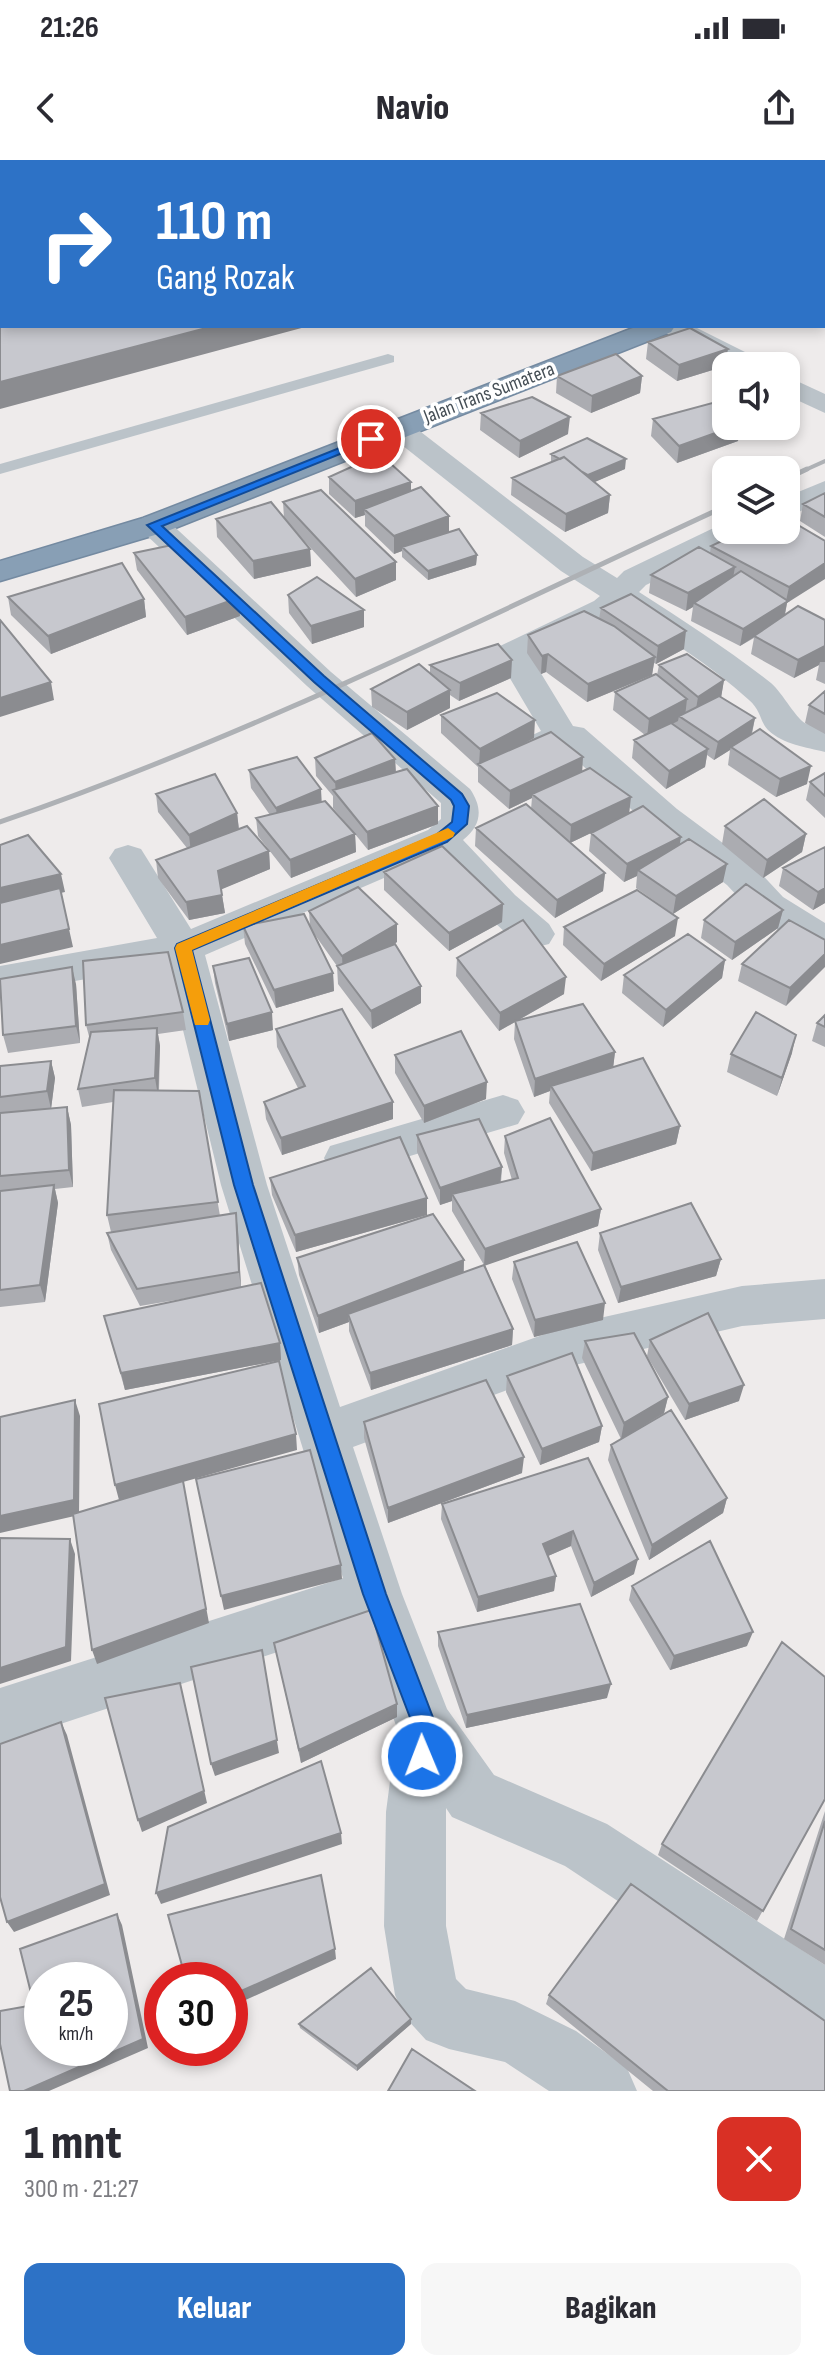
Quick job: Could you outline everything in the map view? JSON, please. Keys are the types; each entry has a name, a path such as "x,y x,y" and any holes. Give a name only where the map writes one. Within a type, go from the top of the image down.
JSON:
{"highway":[{"name":"Jalan Trans Sumatera","path":"0,571 154,525 657,328"}],"street":[{"path":"677,328 724,352"},
{"path":"800,391 819,401"},
{"path":"398,428 572,564 686,636 762,693 779,712 781,723 802,736 812,734 825,741"},
{"path":"800,513 825,490"},
{"path":"0,980 183,948 441,839 459,824 461,806 457,797 438,784 319,679 154,525"},
{"path":"561,735 512,653 606,608 635,578 712,541"},
{"path":"438,784 485,772 561,735 571,736 664,818 741,876 769,906 825,941"},
{"path":"441,839 501,904 535,934"},
{"path":"128,858 183,948 244,1185 375,1594 426,1728 473,1796 586,1845 825,2002"},
{"path":"244,1185 503,1112"},
{"path":"324,1435 573,1345 742,1306 825,1299"},
{"path":"0,1716 375,1594"},
{"path":"426,1728 416,1812 415,1926 427,1995 449,2017 515,2033 553,2054 604,2091"}],"lane":[{"path":"0,469 388,359"}],"building":[{"path":"0,328 206,328 0,382"},
{"path":"690,328 728,349 679,365 648,342"},
{"path":"616,354 642,376 592,396 557,376"},
{"path":"532,397 570,417 520,441 481,413"},
{"path":"712,403 712,434 679,446 653,419"},
{"path":"587,438 626,459 588,475 564,457 560,459 551,454"},
{"path":"380,454 411,482 355,501 329,477"},
{"path":"564,457 610,495 566,514 512,478"},
{"path":"421,487 449,516 394,536 364,509"},
{"path":"321,490 396,562 355,579 283,502"},
{"path":"825,493 825,517 803,504"},
{"path":"271,502 310,549 253,561 216,519"},
{"path":"800,526 825,541 825,563 789,587 711,546 800,544"},
{"path":"459,529 477,555 428,571 402,547"},
{"path":"172,545 238,598 185,617 134,553"},
{"path":"699,547 735,567 688,593 651,575"},
{"path":"122,563 144,599 48,636 8,597"},
{"path":"741,571 788,601 743,629 694,603"},
{"path":"317,577 364,610 311,626 288,595"},
{"path":"631,594 686,631 658,646 601,608"},
{"path":"798,606 825,620 825,646 798,660 754,636"},
{"path":"584,611 614,626 655,657 588,684 548,654 542,656 528,635"},
{"path":"0,620 51,682 0,698"},
{"path":"498,644 512,660 460,683 430,665"},
{"path":"687,654 724,680 698,697 659,665"},
{"path":"419,664 450,690 407,712 371,689"},
{"path":"656,674 687,699 649,719 615,692"},
{"path":"825,691 825,714 809,705"},
{"path":"497,693 535,720 480,749 441,715"},
{"path":"719,696 755,718 718,742 679,716"},
{"path":"671,723 708,749 669,771 634,740"},
{"path":"760,729 811,766 780,779 731,747"},
{"path":"551,732 583,757 510,791 478,764"},
{"path":"372,733 395,759 335,782 315,758"},
{"path":"297,757 321,789 276,808 249,770"},
{"path":"590,768 631,797 571,825 532,794"},
{"path":"407,769 438,806 367,832 333,790"},
{"path":"825,773 825,796 810,782"},
{"path":"215,774 237,813 189,835 156,794"},
{"path":"764,799 806,834 767,860 725,826"},
{"path":"325,801 355,834 290,860 256,818"},
{"path":"526,804 605,873 557,900 476,828"},
{"path":"643,806 681,837 627,864 591,833"},
{"path":"247,826 269,851 218,871 222,895 186,902 156,860"},
{"path":"28,835 61,874 0,888 0,845"},
{"path":"689,839 727,864 676,896 638,870"},
{"path":"442,846 503,904 449,933 384,872"},
{"path":"825,847 825,888 818,892 783,868"},
{"path":"746,884 783,910 735,942 704,920"},
{"path":"358,887 397,924 342,956 309,911"},
{"path":"60,888 69,929 0,945 0,903"},
{"path":"637,890 678,918 604,964 564,927"},
{"path":"304,914 333,973 274,990 243,926"},
{"path":"523,920 566,977 500,1013 457,958"},
{"path":"789,920 825,940 825,954 790,988 742,964"},
{"path":"688,934 725,960 666,1010 624,975"},
{"path":"395,944 421,986 371,1011 337,966"},
{"path":"168,952 183,1012 86,1025 83,961"},
{"path":"249,958 272,1012 227,1024 213,966"},
{"path":"72,967 76,1026 3,1035 0,979"},
{"path":"583,1004 615,1052 535,1079 515,1021"},
{"path":"342,1009 393,1102 281,1138 264,1102 305,1086 276,1029"},
{"path":"756,1012 796,1035 782,1078 731,1054"},
{"path":"825,1015 825,1027 817,1023"},
{"path":"157,1028 155,1078 78,1089 91,1032"},
{"path":"461,1031 487,1082 424,1106 395,1055"},
{"path":"643,1058 680,1126 593,1153 551,1086"},
{"path":"51,1061 47,1091 0,1097 0,1066"},
{"path":"114,1090 199,1091 218,1202 107,1215"},
{"path":"67,1107 69,1170 0,1176 0,1113"},
{"path":"550,1118 601,1209 485,1249 452,1194 518,1178 505,1136"},
{"path":"479,1119 502,1167 440,1188 417,1135"},
{"path":"400,1137 427,1198 295,1235 270,1178"},
{"path":"54,1185 40,1285 0,1290 0,1191"},
{"path":"691,1203 721,1259 621,1287 600,1233"},
{"path":"236,1213 239,1272 137,1289 107,1233"},
{"path":"433,1214 464,1260 318,1316 297,1258"},
{"path":"577,1242 605,1303 535,1320 514,1262"},
{"path":"484,1265 513,1329 370,1373 348,1314"},
{"path":"261,1283 280,1343 121,1373 104,1316"},
{"path":"708,1313 744,1385 689,1404 650,1340"},
{"path":"634,1333 668,1397 624,1423 585,1341"},
{"path":"572,1353 602,1426 542,1449 507,1376"},
{"path":"279,1361 296,1434 115,1485 99,1404"},
{"path":"486,1380 524,1457 388,1508 364,1422"},
{"path":"75,1400 74,1500 0,1516 0,1417"},
{"path":"671,1410 727,1498 652,1545 611,1445"},
{"path":"310,1450 341,1565 221,1596 196,1479"},
{"path":"588,1458 638,1559 594,1583 573,1531 543,1544 556,1576 478,1597 442,1504"},
{"path":"183,1481 206,1609 92,1650 73,1514"},
{"path":"0,1538 70,1539 66,1647 0,1668"},
{"path":"710,1541 753,1632 674,1656 632,1586"},
{"path":"580,1604 611,1684 467,1715 438,1632"},
{"path":"371,1610 397,1704 299,1750 274,1643"},
{"path":"782,1642 825,1677 825,1799 763,1911 662,1844"},
{"path":"262,1650 277,1740 211,1764 191,1667"},
{"path":"180,1683 204,1791 138,1820 105,1698"},
{"path":"61,1722 105,1884 7,1922 0,1897 0,1744"},
{"path":"321,1761 341,1833 156,1893 168,1827"},
{"path":"825,1821 825,1950 791,1929"},
{"path":"321,1875 335,1949 248,1988 248,1962 181,1962 168,1915"},
{"path":"631,1884 825,2021 825,2091 668,2091 549,1995"},
{"path":"117,1914 127,1962 24,1962 24,1965 20,1949"},
{"path":"128,1967 143,2039 128,2046"},
{"path":"371,1968 411,2019 357,2066 299,2024"},
{"path":"24,2007 24,2066 81,2066 24,2091 10,2091 0,2044 0,2011"},
{"path":"412,2049 475,2091 388,2091"}],"railway":[{"path":"803,471 825,461"},
{"path":"800,472 807,469"},
{"path":"0,822 93,789 276,714 712,513"}],"slow traffic":[{"path":"201,1020 183,948 441,839 448,833"}],"route":[{"path":"371,439 154,525 319,679 438,784 457,797 461,806 459,824 441,839 183,948 244,1185 375,1594 426,1728 422,1756"}]}
